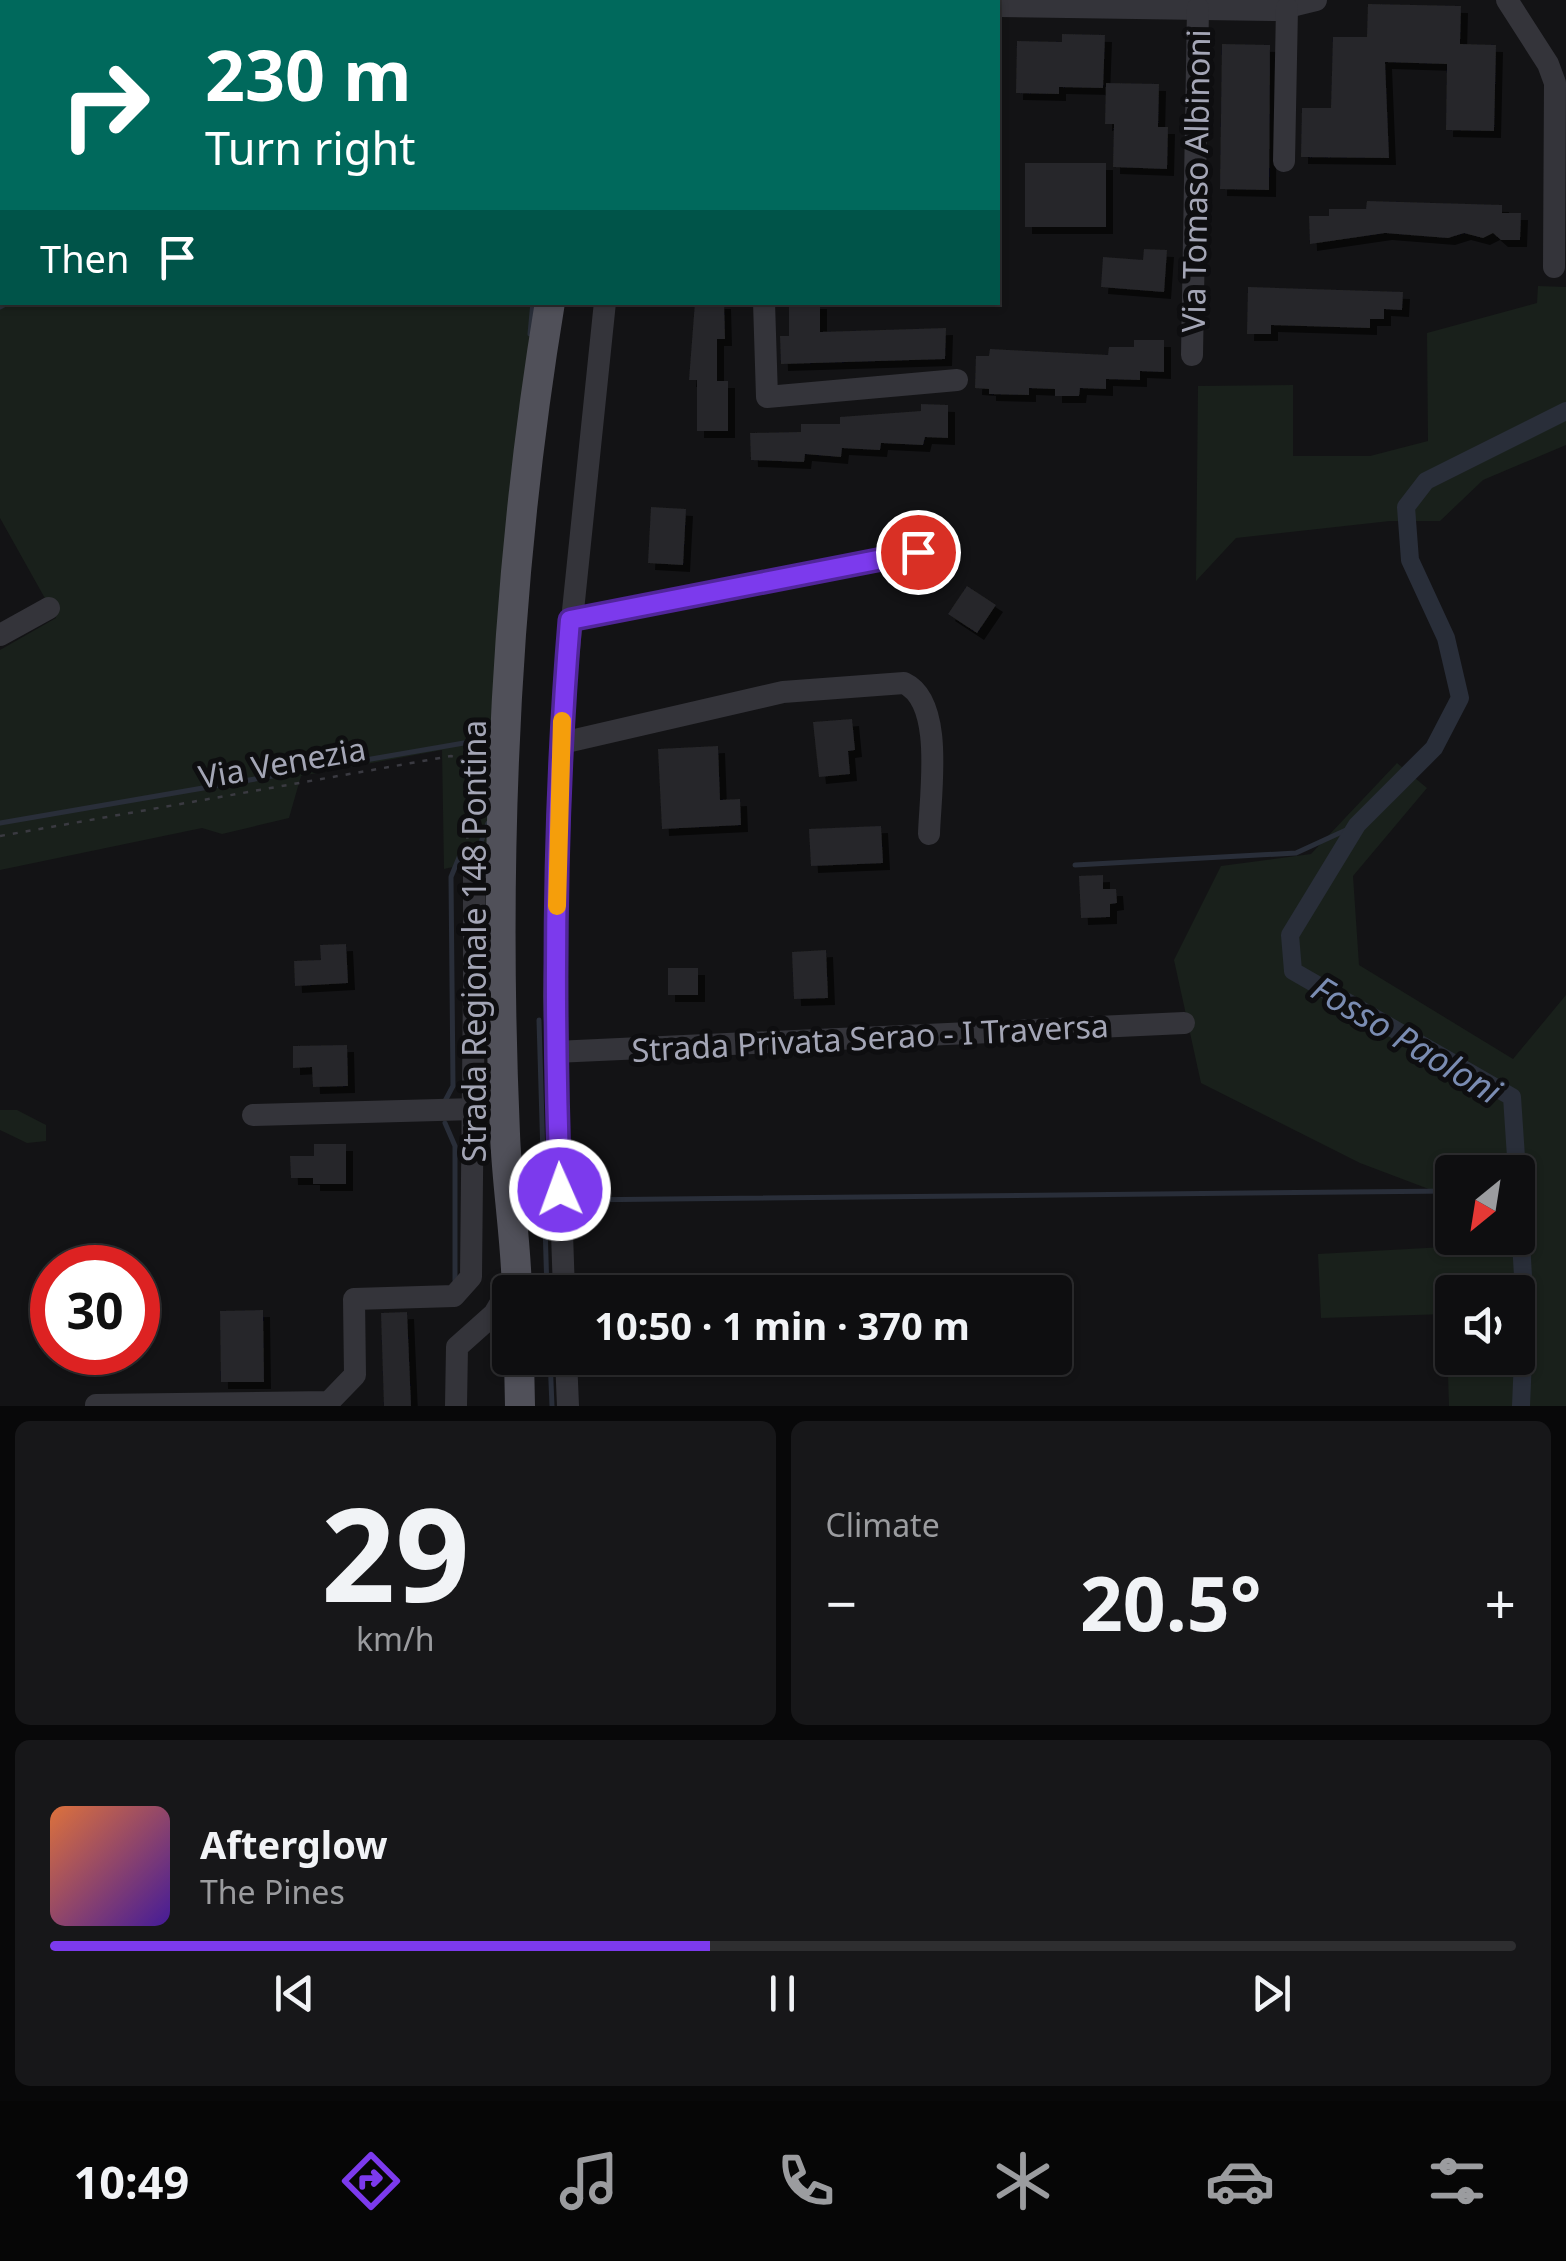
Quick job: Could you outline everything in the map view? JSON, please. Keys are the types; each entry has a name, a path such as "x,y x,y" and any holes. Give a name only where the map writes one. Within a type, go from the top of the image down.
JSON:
{"main road":[{"name":"Strada Regionale 148 Pontina","path":"516,1275 488,986 489,867 508,702 530,419 549,305"},
{"name":"Strada Regionale 148 Pontina","path":"518,590 566,305"},
{"path":"519,1375 520,1406"}],"street":[{"path":"1000,6 1287,8 1316,0"},
{"path":"1507,0 1548,64 1556,84 1554,267"},
{"name":"Via Tomaso Albinoni","path":"1192,355 1198,8"},
{"path":"1284,161 1287,8"},
{"path":"563,1275 555,1052 562,743 570,620 605,305"},
{"path":"764,305 767,397 957,380"},
{"path":"570,620 918,552 941,568"},
{"path":"0,636 49,608"},
{"path":"562,743 783,692 904,682 917,689 926,703 931,728 929,834"},
{"path":"96,1406 330,1402 355,1375 354,1299 454,1296 472,1277 474,1109 488,986"},
{"name":"Strada Privata Serao - I Traversa","path":"555,1052 1184,1023"},
{"path":"253,1114 474,1109"},
{"path":"456,1406 457,1347 492,1316"},
{"path":"567,1375 568,1406"}],"path":[{"name":"Via Venezia","path":"0,836 452,756 464,762 470,776 465,842 489,867"}],"shaded area":[{"path":"1538,286 1566,287 1566,445 1483,480 1440,521 1390,521 1236,538 1196,581 1198,386 1293,385 1293,456 1370,456 1428,441 1427,333 1537,303"},
{"path":"0,305 538,305 490,843 466,864 444,869 442,750 301,776 289,818 222,834 202,828 0,870 0,650 56,618 0,518"},
{"path":"1397,763 1427,788 1353,876 1359,965 1513,1059 1566,995 1566,1406 1449,1406 1448,1375 1535,1375 1535,1275 1435,1275 1435,1314 1321,1318 1318,1254 1435,1248 1435,1255 1535,1255 1535,1155 1435,1155 1435,1191 1360,1163 1201,1083 1174,960 1221,866 1311,854"},
{"path":"0,1110 17,1110 46,1125 46,1141 27,1143 0,1130"}],"building":[{"path":"1368,4 1461,6 1460,44 1496,45 1494,131 1446,130 1447,64 1385,62 1389,158 1301,157 1302,108 1331,108 1333,37 1367,37"},
{"path":"1062,34 1105,35 1103,88 1059,87 1059,94 1016,93 1017,41 1062,42"},
{"path":"1222,44 1270,45 1269,190 1220,189"},
{"path":"1106,83 1159,84 1158,127 1168,127 1167,169 1113,167 1114,124 1105,124"},
{"path":"1025,163 1106,163 1106,227 1025,227"},
{"path":"1367,201 1502,205 1502,213 1521,213 1520,240 1501,240 1493,233 1483,238 1464,233 1448,238 1385,233 1310,244 1309,216 1329,216 1329,209 1366,209"},
{"path":"1144,249 1167,250 1164,292 1101,287 1103,257 1143,260"},
{"path":"1248,287 1403,292 1402,310 1384,309 1384,319 1370,319 1370,328 1271,325 1271,334 1247,334"},
{"path":"695,305 724,305 725,339 717,339 717,381 728,381 728,431 697,431 697,380 689,380"},
{"path":"789,305 820,305 820,332 946,328 945,359 781,364 780,336 789,336"},
{"path":"1134,340 1164,340 1164,372 1140,371 1140,380 1106,379 1106,389 1080,388 1079,396 1055,396 1055,389 1029,388 1029,395 989,394 989,389 975,388 976,356 989,356 990,349 1108,355 1109,347 1134,347"},
{"path":"921,404 948,405 948,438 925,437 923,445 881,443 880,450 842,448 841,457 805,454 804,462 751,460 750,433 801,432 801,424 840,424 840,417 921,411"},
{"path":"651,507 686,509 683,565 648,563"},
{"path":"967,586 996,605 977,633 948,614"},
{"path":"852,719 855,750 848,751 850,774 819,777 813,722"},
{"path":"718,746 720,800 740,799 741,825 662,829 658,749"},
{"path":"881,826 883,863 811,866 809,829"},
{"path":"1103,875 1103,889 1116,889 1117,903 1110,904 1110,917 1081,918 1079,876"},
{"path":"346,944 348,983 295,986 294,961 321,960 320,945"},
{"path":"826,950 828,998 794,999 792,952"},
{"path":"668,968 698,968 698,995 668,995"},
{"path":"347,1045 348,1086 313,1087 312,1067 293,1068 293,1046"},
{"path":"314,1144 346,1144 346,1184 313,1184 313,1178 291,1178 290,1156 314,1156"},
{"path":"263,1310 264,1382 221,1382 220,1311"},
{"path":"407,1312 411,1406 384,1406 381,1313"}],"waterway":[{"path":"0,307 4,305"},
{"path":"530,334 533,305"},
{"name":"Fosso Paoloni","path":"1516,1155 1512,1097 1293,971 1290,935 1357,825 1434,748 1460,698 1446,638 1410,560 1406,507 1426,481 1566,411"},
{"path":"0,823 493,738"},
{"path":"481,842 488,823"},
{"path":"1075,865 1296,853 1357,825"},
{"path":"445,1101 453,1086 451,877 460,855"},
{"path":"539,1020 546,1275"},
{"path":"445,1123 455,1146 455,1280"},
{"path":"572,1200 1435,1191"},
{"name":"Fosso Paoloni","path":"1521,1406 1525,1311 1522,1255"},
{"path":"551,1375 552,1406"}],"slow traffic":[{"path":"557,906 562,721"}],"route":[{"path":"560,1190 554,996 563,707 570,620 918,552"}]}
